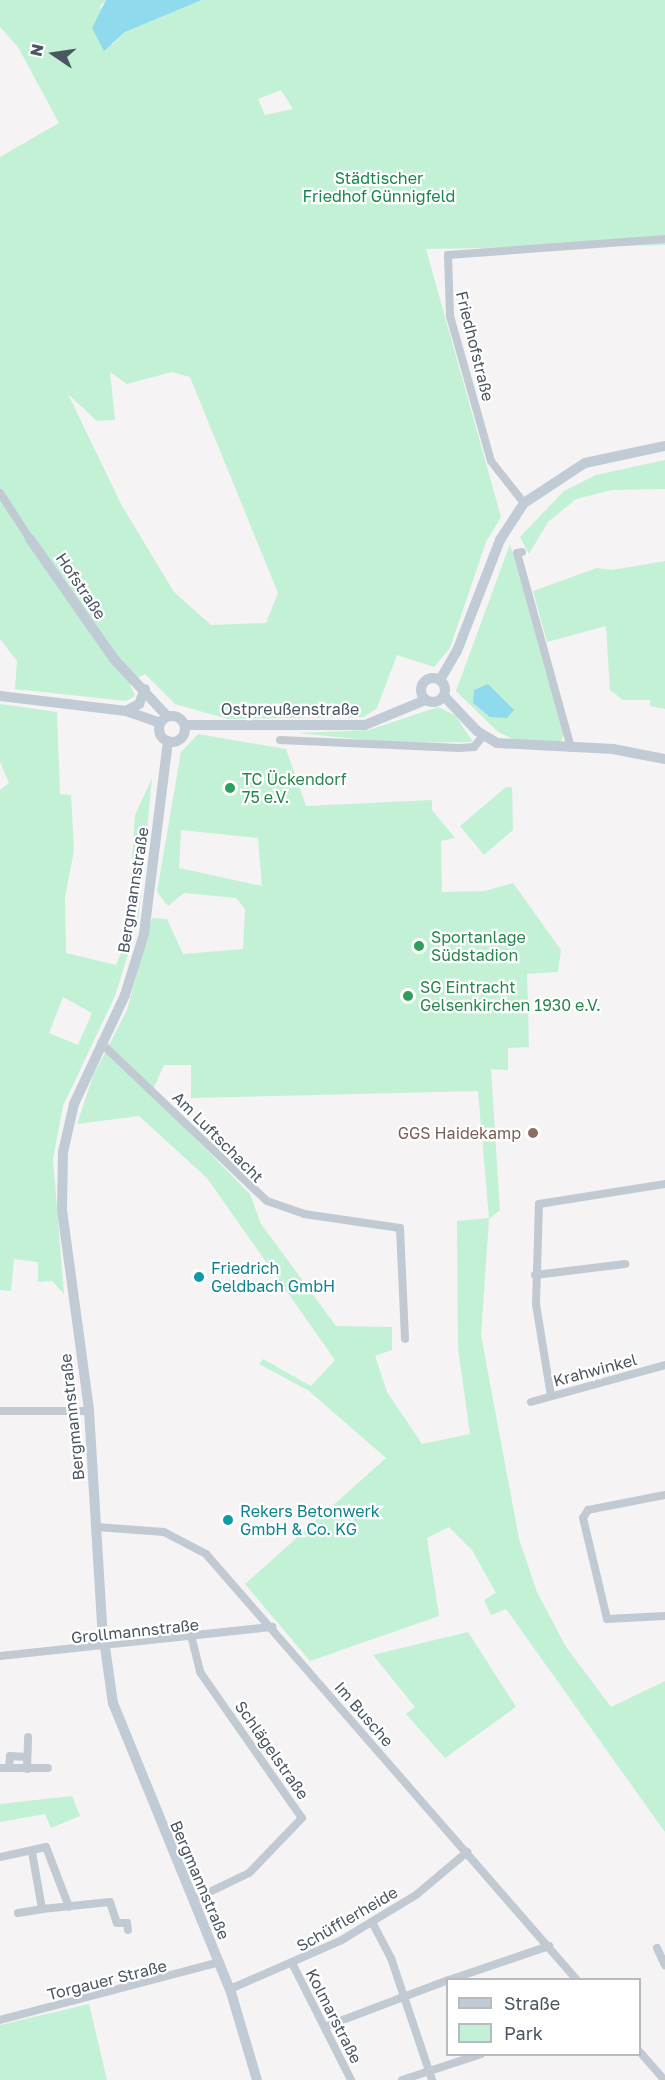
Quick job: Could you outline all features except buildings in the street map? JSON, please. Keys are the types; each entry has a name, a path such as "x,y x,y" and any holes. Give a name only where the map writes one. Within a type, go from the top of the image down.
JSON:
{"street":[{"name":"Friedhofstraße","path":"524,503 491,461 450,316 448,255 665,239"},
{"path":"665,446 585,463 524,503 500,540 457,651 440,680 444,696 483,736 523,748 571,748 665,759"},
{"name":"Hofstraße","path":"0,493 114,659 145,689 164,720"},
{"path":"522,552 517,553 571,748"},
{"path":"425,700 424,682 440,680"},
{"path":"126,711 139,704 145,689"},
{"path":"0,696 126,711 164,720 176,716 185,725 183,737 168,741 161,736 164,720"},
{"name":"Ostpreußenstraße","path":"185,725 365,725 425,700 436,703 444,696"},
{"name":"Ostpreußenstraße","path":"280,740 469,748 483,736"},
{"name":"Bergmannstraße","path":"168,741 144,934 125,995 101,1043 70,1119 61,1189 89,1411 105,1648 124,1740 230,1989 257,2080"},
{"name":"Am Luftschacht","path":"101,1043 267,1201 304,1214 400,1228 405,1339"},
{"path":"551,1396 535,1275 539,1204 665,1184"},
{"path":"535,1275 625,1264"},
{"name":"Krahwinkel","path":"531,1402 665,1365"},
{"path":"0,1411 89,1411"},
{"path":"665,1495 588,1510 583,1518 607,1619 665,1616"},
{"name":"Im Busche","path":"97,1527 153,1530 188,1542 215,1562 575,1978"},
{"name":"Grollmannstraße","path":"0,1656 192,1639 272,1627"},
{"name":"Schlägelstraße","path":"192,1639 200,1672 302,1818 249,1873 193,1900"},
{"path":"27,1769 28,1737"},
{"path":"9,1768 10,1756 27,1757"},
{"path":"0,1768 48,1768"},
{"path":"0,1857 32,1852 46,1847 69,1906"},
{"path":"32,1852 42,1909"},
{"name":"Schüfflerheide","path":"230,1989 293,1965 372,1922 467,1852"},
{"path":"18,1913 112,1903 117,1923 127,1923 128,1930"},
{"path":"372,1922 403,1995 430,2076"},
{"path":"454,1978 549,1946"},
{"path":"657,1948 665,1965"},
{"name":"Torgauer Straße","path":"0,2020 219,1962"},
{"name":"Kolmarstraße","path":"293,1965 327,2026 351,2080"},
{"path":"327,2026 403,1995 446,1981"},
{"path":"641,2054 664,2080"},
{"path":"402,2080 430,2076 479,2056"}],"green space":[{"name":"Städtischer Friedhof Günnigfeld","path":"0,0 106,0 100,6 112,45 125,32 202,0 665,0 665,245 426,249 501,517 486,542 450,648 434,667 397,655 377,708 364,717 228,719 175,704 145,674 129,682 135,696 126,701 15,689 17,661 0,639 0,157 59,123 18,47 0,27","holes":["281,90 293,109 265,115 258,99","110,372 127,384 172,372 190,377 278,593 266,623 211,625 174,592 122,506 68,394 97,421 115,420"]},
{"path":"665,460 665,489 612,490 576,499 548,522 529,554 520,537 564,491 596,475"},
{"path":"510,544 564,734 561,742 513,739 498,732 456,691"},
{"path":"665,561 665,709 650,706 650,700 623,700 610,690 606,626 547,642 533,591 597,568 612,570"},
{"path":"0,704 57,712 60,794 71,795 74,850 65,897 66,953 116,965 127,938 135,815 152,778 138,922 115,996 63,1106 53,1159 64,1294 52,1281 38,1282 38,1262 14,1259 11,1291 0,1290 0,790 9,783 0,762","holes":["63,997 92,1013 78,1045 49,1033"]},
{"path":"438,707 455,715 473,742 394,743 298,733 369,730"},
{"path":"198,734 286,749 306,806 432,800 432,810 455,838 441,841 442,892 485,891 513,883 561,950 558,972 527,974 529,1047 508,1048 508,1070 491,1069 500,1210 489,1219 481,1335 519,1539 537,1592 566,1647 611,1707 665,1681 665,1832 506,1609 491,1615 484,1600 496,1593 472,1550 449,1527 427,1538 439,1616 310,1661 245,1584 386,1458 309,1391 259,1364 263,1359 311,1386 335,1360 207,1178 139,1116 77,1124 93,1076 127,1010 152,918 167,919 183,954 243,949 245,909 236,898 184,893 168,906 157,892 181,752","holes":["181,830 258,838 262,886 179,868","164,1065 191,1065 191,1098 478,1091 489,1218 457,1221 458,1348 470,1434 422,1444 387,1392 375,1356 392,1350 392,1327 336,1326 261,1224 250,1194 151,1094"]},
{"path":"506,787 512,787 513,830 484,855 460,826"},
{"path":"468,1632 516,1707 445,1758 406,1714 415,1707 373,1655"},
{"path":"72,1796 80,1816 51,1828 45,1814 0,1822 0,1804"},
{"path":"89,2004 107,2080 0,2080 0,2025"}],"water":[{"path":"106,0 202,0 125,32 104,51 92,28"},
{"path":"488,684 514,710 507,718 490,717 473,703 474,690"}],"place":[{"name":"TC Ückendorf 75 e.V.","path":"230,788"},
{"name":"Sportanlage Südstadion","path":"419,946"},
{"name":"SG Eintracht Gelsenkirchen 1930 e.V.","path":"408,996"},
{"name":"GGS Haidekamp","path":"533,1133"},
{"name":"Friedrich Geldbach GmbH","path":"199,1277"},
{"name":"Rekers Betonwerk GmbH & Co. KG","path":"228,1520"}]}
